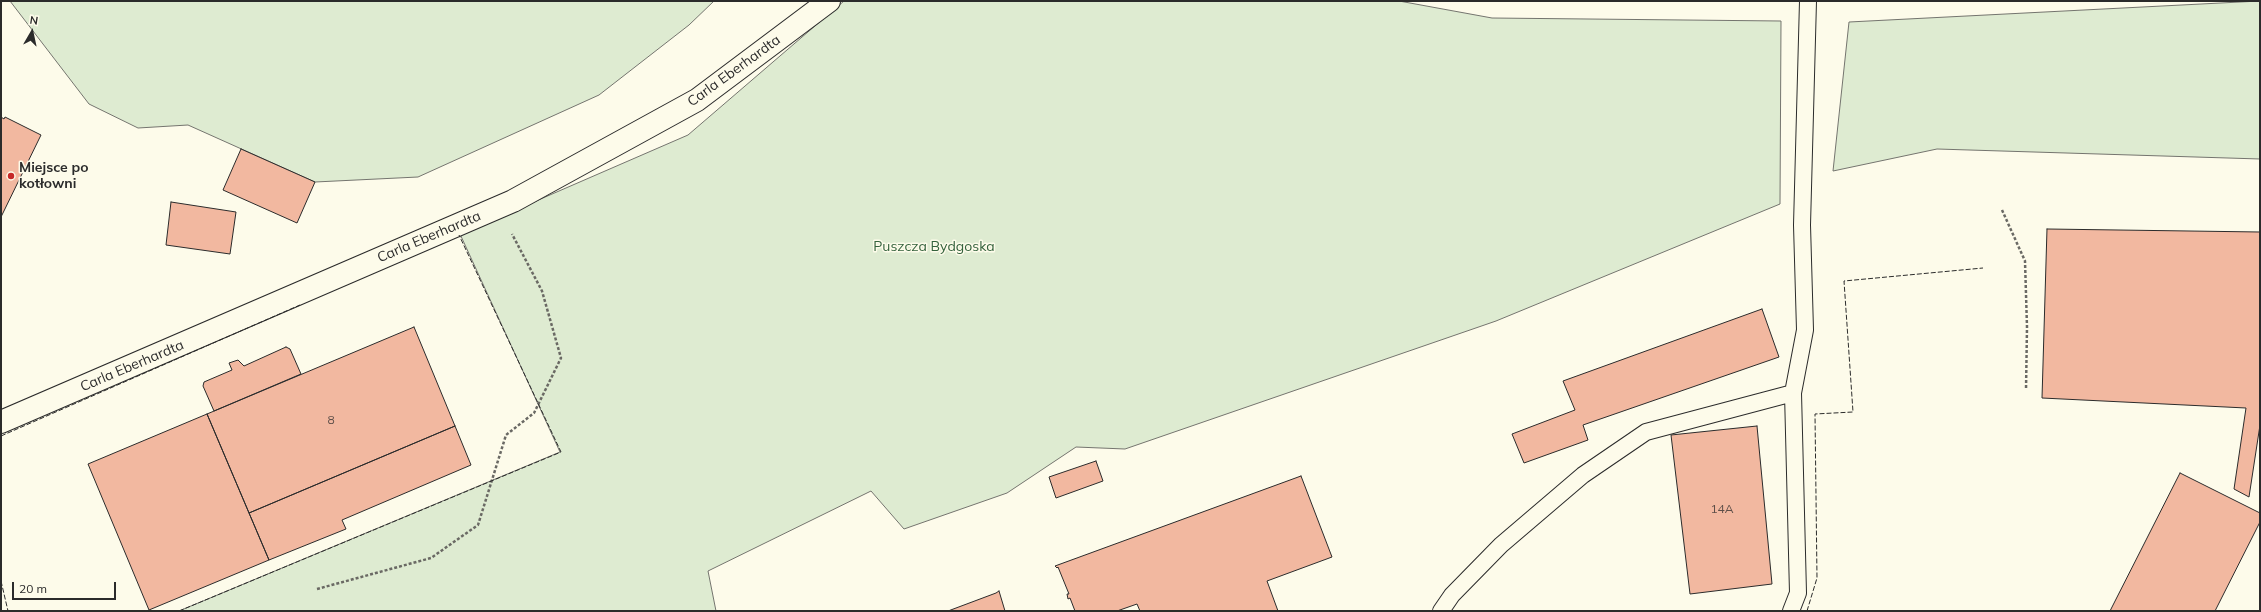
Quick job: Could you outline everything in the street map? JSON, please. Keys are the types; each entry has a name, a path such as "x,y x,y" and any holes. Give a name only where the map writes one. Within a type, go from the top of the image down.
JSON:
{"street":[{"name":"Carla Eberhardta","path":"1,422 498,207 697,100 829,1"}],"lane":[{"path":"1791,611 1798,593 1793,393 1806,330 1802,226 1808,1"},
{"path":"1441,611 1452,595 1501,545 1583,475 1646,432 1793,393"}],"path":[{"path":"317,589 431,558 478,525 506,435 534,413 561,358 542,291 498,207"},
{"path":"2002,210 2026,262 2028,327 2026,390"}],"green space":[{"path":"10,1 714,1 689,25 599,95 418,177 315,182 188,125 138,128 89,104"},
{"name":"Puszcza Bydgoska","path":"844,1 1399,1 1492,18 1781,21 1780,204 1496,321 1125,449 1076,447 1007,493 904,529 871,491 708,571 716,611 179,611 560,452 460,234 688,135"},
{"path":"2260,1 2260,159 1937,149 1833,171 1849,22"}],"building":[{"name":"Miejsce po kotłowni","path":"1,117 4,119 5,117 41,135 1,217"},
{"path":"241,149 315,182 297,223 223,190"},
{"path":"171,202 236,212 230,254 166,245"},
{"path":"2047,229 2260,232 2260,425 2249,497 2234,489 2246,408 2042,398"},
{"path":"1762,309 1779,357 1583,425 1588,440 1524,463 1512,434 1575,410 1563,381"},
{"path":"414,327 455,426 249,513 207,414"},
{"path":"286,347 290,349 301,374 214,411 203,386 204,382 232,370 229,363 238,360 244,366"},
{"path":"207,414 269,560 149,610 88,464"},
{"path":"455,426 471,465 342,520 346,529 269,560 249,513"},
{"path":"1757,426 1772,584 1690,594 1671,435"},
{"path":"1096,461 1103,481 1056,498 1049,477"},
{"path":"2180,473 2260,513 2260,522 2215,611 2110,611"},
{"path":"1301,476 1332,557 1267,581 1278,611 1140,611 1137,604 1117,611 1075,611 1070,598 1068,599 1067,594 1069,594 1058,567 1057,568 1055,566"},
{"path":"999,591 1005,611 948,611 996,593"}],"fence":[{"path":"179,611 561,452 459,235"},
{"path":"1807,611 1817,578 1815,414 1853,412 1844,281 1983,268"},
{"path":"1,436 300,305"},
{"path":"1,581 8,611"}],"place":[{"name":"Miejsce po kotłowni","path":"11,176"}]}
